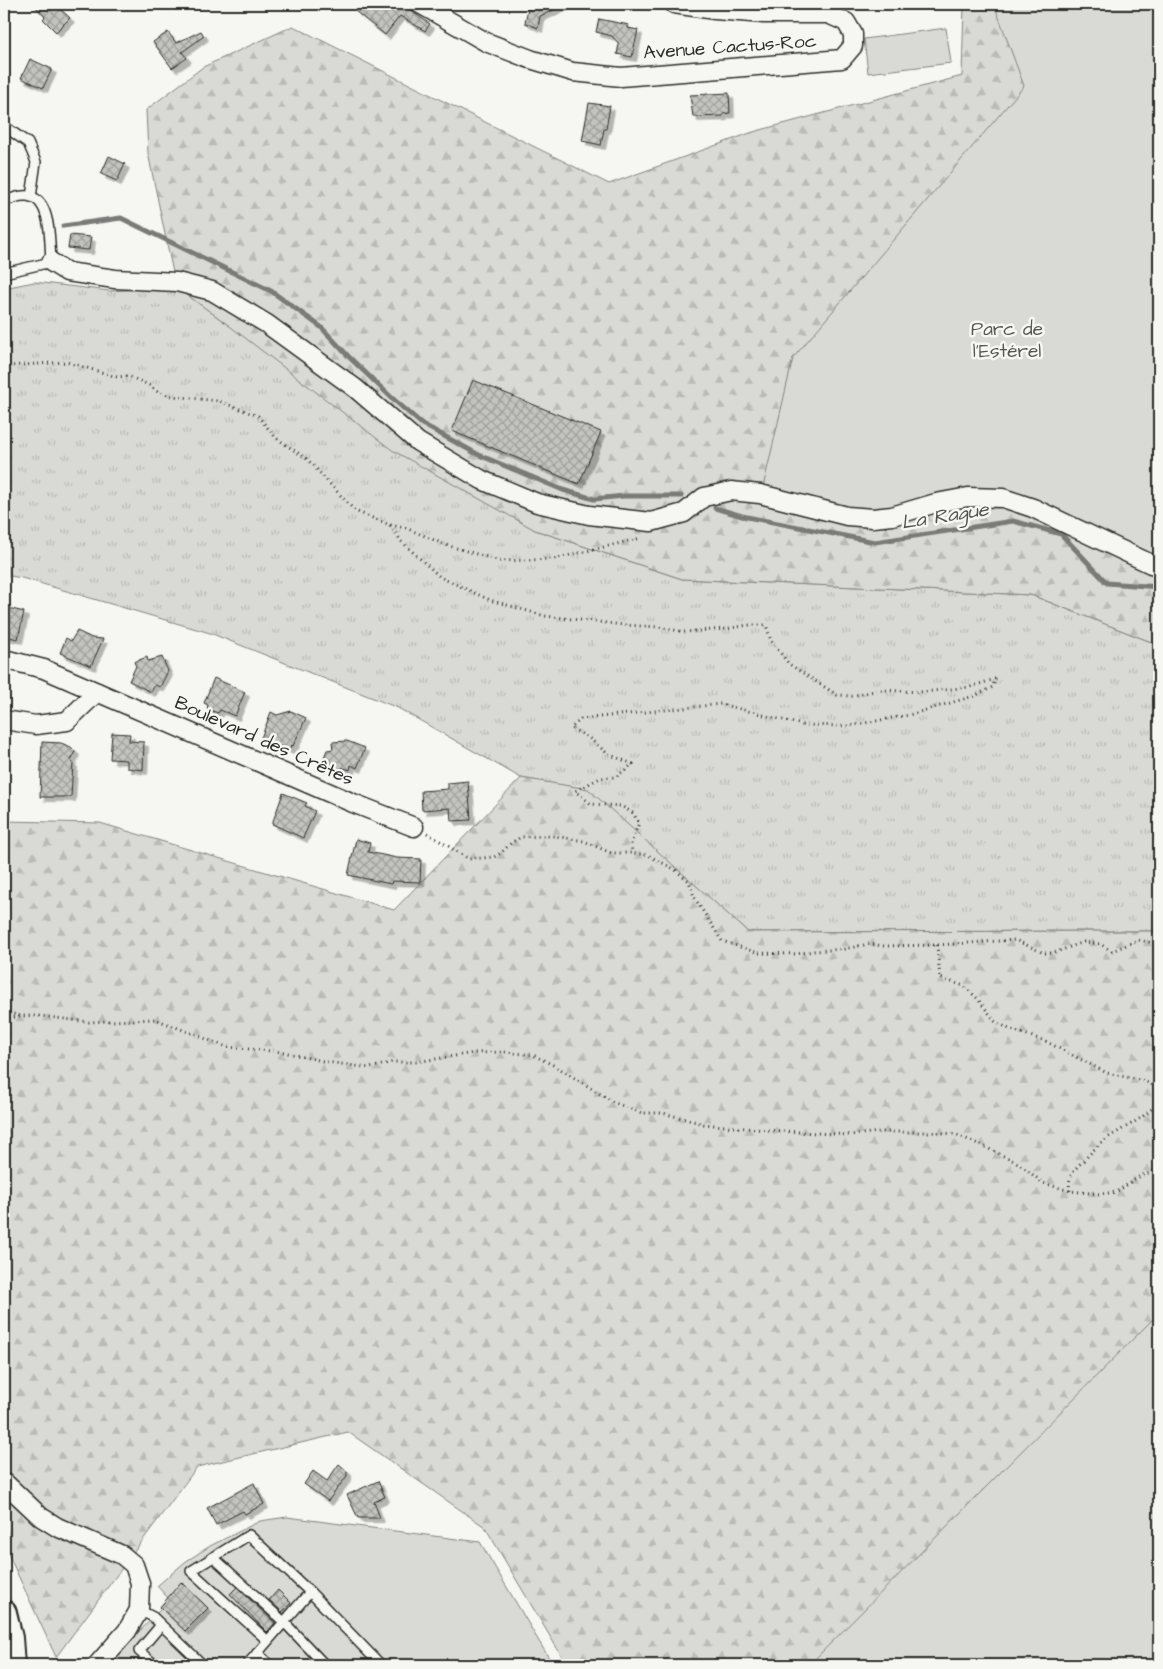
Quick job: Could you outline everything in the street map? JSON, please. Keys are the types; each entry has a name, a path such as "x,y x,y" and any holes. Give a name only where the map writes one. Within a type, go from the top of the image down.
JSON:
{"main road":[{"path":"4,1613 10,1638 12,1665"}],"street":[{"name":"Avenue Cactus-Roc","path":"420,4 486,42 530,59 573,72 620,77 842,59 853,46 853,34 846,22 828,14 754,13 674,4"},
{"path":"51,262 68,272 116,279 177,282 212,291 268,324 355,388 418,442 482,480 537,502 589,515 651,522 684,513 704,497 731,492 760,494 847,516 872,518 892,516 936,503 968,497 1003,498 1034,508 1151,564 1159,566"},
{"name":"Boulevard des Crêtes","path":"4,659 44,669 414,828"},
{"path":"4,720 36,725 67,721 97,692"},
{"path":"4,1482 41,1517 57,1527 122,1555 134,1565 140,1583 139,1610 127,1631 97,1665"}],"lane":[{"path":"4,126 28,143 36,162 32,197"},
{"path":"4,202 15,196 32,197 40,202 47,211 51,262 4,273"},
{"path":"268,1641 191,1571 249,1535 310,1592 381,1665"},
{"path":"213,1557 284,1622 325,1665"},
{"path":"247,1665 310,1592"},
{"path":"139,1610 152,1617 203,1665"},
{"path":"155,1665 139,1650 161,1625"},
{"path":"257,1653 270,1665"}],"path":[{"path":"4,369 10,366 67,362 117,377 128,376 149,385 159,393 219,400 258,416 276,438 308,459 355,511 390,525 406,528 446,545 500,561 554,559 646,537 651,522"},
{"path":"390,525 402,542 440,577 490,600 545,616 624,625 659,626 684,632 726,629 748,625 766,625 771,641 789,664 837,695 852,696 879,690 924,692 970,687 994,679 993,687 974,696 909,715 848,726 802,725 721,704 580,720 571,728 589,738 608,754 633,764 616,777 600,778 575,791 591,804 621,806 633,813 639,823 631,843 632,853"},
{"path":"414,828 433,835 469,859 494,857 502,853 511,842 521,837 541,836 555,836 584,841 611,853 632,853 648,856 674,869 689,881 694,897 722,941 758,953 796,954 844,950 869,944 884,946 937,945 1015,940 1044,953 1053,953 1084,942 1100,944 1112,951 1138,940 1159,944"},
{"path":"937,945 940,978 964,986 977,998 995,1020 1009,1029 1045,1041 1107,1074 1144,1081 1157,1087 1159,1091"},
{"path":"4,1011 20,1016"},
{"path":"4,1019 20,1016 40,1016 89,1022 155,1019 227,1047 283,1052 326,1062 370,1068 393,1062 430,1060 474,1053 506,1052 532,1055 557,1067 614,1103 642,1113 664,1113 704,1124 776,1131 850,1135 881,1132 955,1134 1018,1163 1043,1183 1070,1190 1100,1194 1116,1192 1142,1175 1159,1170"},
{"path":"1070,1190 1068,1182 1072,1172 1102,1142 1146,1114 1158,1103 1159,1099"}],"green space":[{"path":"964,4 1159,4 1159,645 1031,595 682,579 535,530 392,450 176,287 148,153 146,110 203,67 293,26 609,184 753,132 962,76"},
{"name":"Parc de l'Estérel","path":"994,4 1159,4 1159,557 1028,499 931,497 868,512 763,487 793,358 1024,86"},
{"path":"946,28 951,63 868,73 864,39"},
{"path":"34,282 110,291 176,287 223,321 535,530 682,579 1031,595 1159,645 1159,931 748,932 588,790 521,778 398,708 210,633 22,578 4,575 4,288"},
{"path":"521,778 588,789 748,932 1159,931 1159,1665 567,1665 485,1527 348,1432 197,1467 56,1657 4,1545 4,821 100,823 394,910"},
{"path":"1159,1313 1159,1665 809,1665"},
{"path":"287,1517 480,1542 553,1665 107,1665 161,1609 160,1607 168,1598 157,1586 185,1562 210,1546 260,1521"}],"building":[{"path":"33,4 55,4 70,18 56,32 43,19 45,17"},
{"path":"361,4 409,4 408,6 414,13 430,24 425,31 400,16 385,35 355,11"},
{"path":"529,4 568,4 540,16 538,28 525,23"},
{"path":"599,19 629,25 628,28 638,30 632,57 617,54 619,44 612,36 596,32"},
{"path":"201,31 204,36 182,52 187,58 172,68 153,42 168,32 176,43"},
{"path":"30,59 52,69 43,88 21,78"},
{"path":"729,93 730,113 723,114 723,116 693,117 690,95"},
{"path":"589,103 610,106 601,145 582,141"},
{"path":"109,156 125,164 117,181 101,174"},
{"path":"70,235 91,237 89,250 68,248"},
{"path":"473,380 601,432 579,484 452,431"},
{"path":"4,607 24,612 18,639 4,636"},
{"path":"77,631 92,638 103,639 91,666 60,653 66,638 71,641"},
{"path":"147,657 148,661 162,657 168,671 160,687 155,685 151,692 129,681 136,666 134,662"},
{"path":"214,678 245,692 235,716 220,710 218,713 207,709 208,705 204,703"},
{"path":"291,711 306,718 293,746 291,745 289,750 261,738 271,712 277,715"},
{"path":"112,733 130,734 129,741 144,742 143,770 127,768 127,760 110,759"},
{"path":"347,741 365,748 357,768 351,765 350,770 344,768 336,769 329,766 320,767 327,750 333,749 332,742"},
{"path":"42,742 61,743 75,751 71,761 73,763 71,797 40,797"},
{"path":"468,781 471,820 451,821 450,808 422,810 421,791 448,789 448,783"},
{"path":"283,793 307,803 305,806 315,811 303,838 272,824"},
{"path":"356,839 370,843 368,852 397,858 421,859 420,882 392,881 391,884 348,875"},
{"path":"339,1464 347,1471 347,1476 328,1501 304,1484 313,1471 327,1481"},
{"path":"378,1481 385,1497 374,1502 380,1518 358,1518 347,1495"},
{"path":"254,1483 264,1504 245,1514 243,1511 216,1525 207,1508"},
{"path":"181,1582 208,1608 185,1631 160,1607"},
{"path":"237,1587 275,1623 267,1632 230,1594"},
{"path":"278,1590 291,1603 282,1612 269,1600"}],"waterway":[{"path":"63,226 121,218 271,291 321,327 349,357 422,424 479,455 563,490 594,499 624,496 681,496"},
{"name":"La Rague","path":"715,508 742,516 875,542 1013,521 1061,534 1107,583 1159,587"}]}
